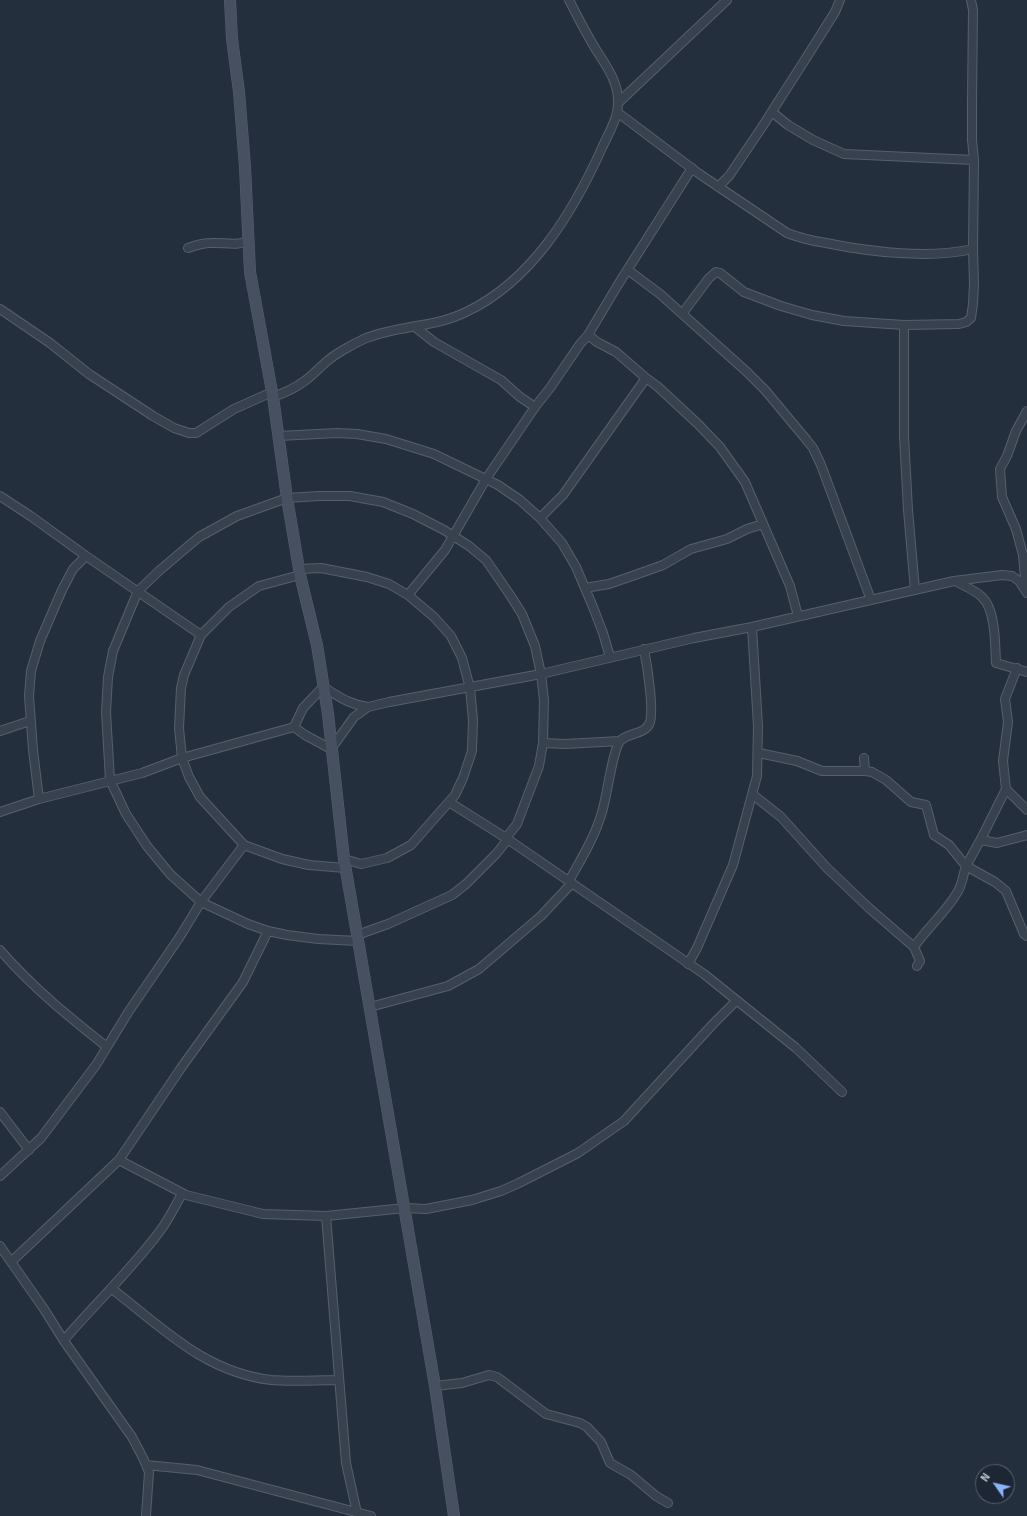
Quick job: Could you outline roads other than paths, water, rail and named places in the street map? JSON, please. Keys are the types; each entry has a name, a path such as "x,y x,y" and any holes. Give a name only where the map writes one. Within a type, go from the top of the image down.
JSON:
{"street":[{"path":"230,0 232,39 239,92 245,167 250,272 273,395 287,498 300,572 317,645 324,687 344,863 435,1386 454,1516"},
{"path":"0,309 50,343 89,374 153,416 174,428 189,433 196,432 234,409 289,391 304,382 326,362 363,339 399,328 415,327 452,318 466,312 488,300 525,270 562,223 574,205 594,166 617,112 618,103 613,78 570,0"},
{"path":"618,103 727,0"},
{"path":"718,187 729,176 772,112 828,24 840,0"},
{"path":"682,314 709,278 716,272 720,273 744,292 781,306 812,315 904,326 960,324 971,318 973,312 974,283 974,160 972,140 973,10 971,0"},
{"path":"617,112 718,187 788,233 797,237 844,247 896,253 957,253 973,249"},
{"path":"772,112 788,125 813,140 844,154 974,160"},
{"path":"408,595 445,550 486,479 535,407 588,335 692,168"},
{"path":"188,248 197,244 210,243 242,244 249,240"},
{"path":"628,270 660,294 752,376 813,448 821,465 871,600"},
{"path":"904,326 904,436 908,510 915,590"},
{"path":"415,327 434,342 501,380 520,397 535,407"},
{"path":"588,335 597,342 616,352 667,395 720,447 745,482 790,586 798,616"},
{"path":"540,518 563,494 646,378"},
{"path":"1027,411 1016,431 1007,456 1000,469 1002,497 1016,529 1023,555 1027,592"},
{"path":"279,436 337,433 357,434 386,439 434,454 498,485 520,500 540,518 562,543 585,588 603,633 610,657"},
{"path":"0,496 32,516 86,556 201,635"},
{"path":"350,496 383,502 413,514 453,535 486,560 510,595 522,614 536,646 541,674 544,700 543,743 539,766 517,824 507,839 496,854 466,884 452,895 358,938 318,939 268,931 248,924 201,902 170,874 147,846 126,814 110,780 106,712 108,677 113,651 138,591 198,537 237,516 287,498 350,496"},
{"path":"585,588 609,584 663,565 691,549 727,539 747,529 763,524"},
{"path":"39,799 28,696 31,671 40,641 62,590 73,569 86,556"},
{"path":"321,568 367,577 389,584 408,595 434,617 451,636 462,658 470,688 473,720 472,751 463,778 455,795 410,845 387,858 361,864 344,863 309,865 282,859 244,845 200,797 189,777 182,758 179,728 181,688 184,675 201,635 229,607 259,586 300,572 321,568"},
{"path":"324,687 354,705 368,707 426,694 470,688 541,674 694,638 752,627 954,581 996,576 1012,576 1019,581 1027,592"},
{"path":"954,581 984,598 994,620 996,663 1027,672"},
{"path":"688,964 697,948 733,865 757,776 758,753 756,681 752,627"},
{"path":"543,743 565,744 620,741 646,729 650,724 651,715 650,694 644,650"},
{"path":"914,947 925,931 942,914 958,892 966,866 981,840 1006,789 1003,762 1008,722 1005,699 1017,668"},
{"path":"0,812 39,799 142,773 182,758 294,727 303,708 324,687"},
{"path":"331,749 354,717 368,707"},
{"path":"0,731 30,721"},
{"path":"294,727 305,735 331,749"},
{"path":"370,1007 448,986 479,969 541,916 571,882 589,844 602,812 620,741"},
{"path":"758,753 797,762 822,771 872,772 886,780 911,802 926,805 934,835 949,846 966,866 995,882 1006,891 1024,934 1027,936"},
{"path":"864,758 865,771"},
{"path":"1006,789 1027,810"},
{"path":"752,794 781,817 827,868 869,908 914,947 920,961 917,966"},
{"path":"449,802 571,882 722,988 736,1001 796,1048 842,1092"},
{"path":"981,840 997,843 1027,835"},
{"path":"0,1176 41,1138 96,1065 201,902 244,845"},
{"path":"11,1262 119,1160 181,1068 243,982 268,931"},
{"path":"0,950 49,1000 107,1047"},
{"path":"119,1160 182,1194 263,1214 326,1216 405,1208 426,1209 472,1200 501,1191 578,1153 624,1121 736,1001"},
{"path":"0,1112 29,1150"},
{"path":"64,1340 87,1313 112,1289 161,1230 182,1194"},
{"path":"326,1216 338,1380 346,1463 357,1513"},
{"path":"0,1246 132,1437 149,1472 146,1516"},
{"path":"112,1289 191,1351 234,1372 271,1380 338,1380"},
{"path":"435,1386 462,1383 489,1375 497,1377 546,1414 580,1423 587,1427 601,1442 610,1463 631,1475 656,1496 668,1503"},
{"path":"146,1465 197,1470 371,1516"}]}
